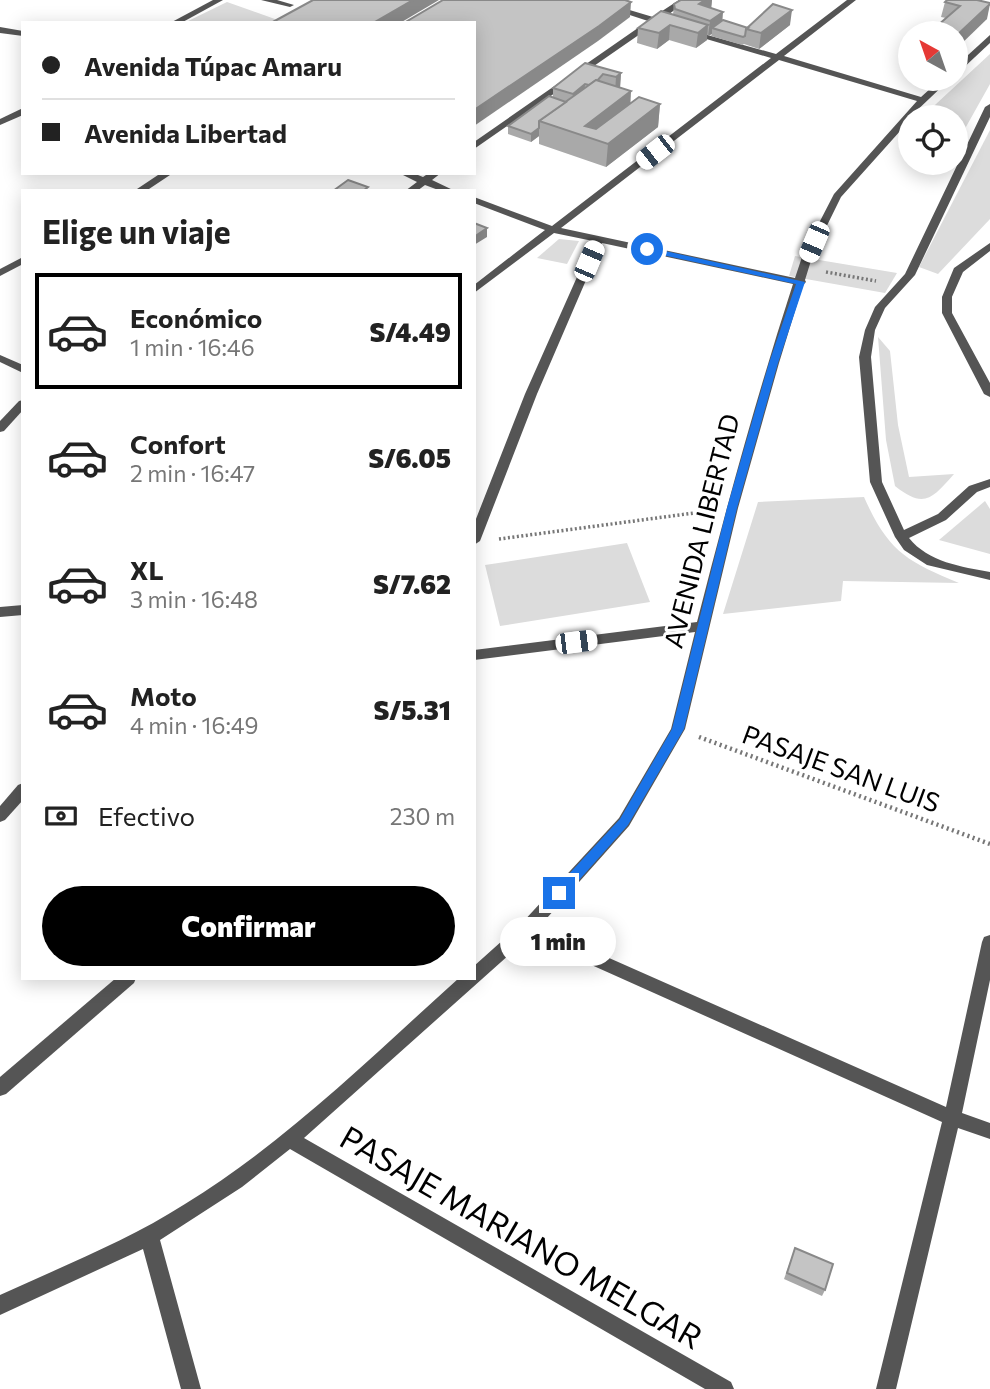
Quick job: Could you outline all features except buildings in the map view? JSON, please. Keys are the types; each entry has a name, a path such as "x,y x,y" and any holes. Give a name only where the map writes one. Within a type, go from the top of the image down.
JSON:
{"street":[{"path":"178,21 219,0"},
{"path":"265,0 290,5"},
{"path":"588,0 923,100"},
{"path":"476,145 684,0"},
{"path":"476,288 852,0"},
{"path":"0,30 21,34"},
{"path":"968,58 990,38"},
{"name":"AVENIDA LIBERTAD","path":"476,974 527,929 624,822 678,729 732,508 773,363 819,229 837,196 933,91"},
{"path":"990,107 910,275 880,307 870,330 865,357 876,482 901,537 909,547 932,562 990,576"},
{"path":"0,122 21,112"},
{"path":"142,189 165,175"},
{"path":"409,175 445,189"},
{"path":"413,189 433,175"},
{"path":"476,201 554,230 802,275"},
{"path":"476,536 531,394 599,239"},
{"path":"990,246 958,270 947,297 947,313 990,394"},
{"path":"0,273 21,261"},
{"path":"0,358 21,369"},
{"path":"0,428 21,405"},
{"path":"901,537 942,517 973,489 990,483"},
{"path":"0,612 21,610"},
{"path":"476,655 704,626"},
{"path":"0,816 21,791"},
{"path":"527,929 951,1118 990,1131"},
{"path":"886,1389 990,942"},
{"path":"0,1088 126,980"},
{"name":"AVENIDA LIBERTAD","path":"0,1305 149,1236 207,1199 289,1139 470,980"},
{"name":"PASAJE MARIANO MELGAR","path":"289,1139 724,1389"},
{"path":"149,1236 191,1389"}],"path":[{"path":"802,275 901,285"},
{"path":"488,541 732,508"},
{"name":"PASAJE SAN LUIS","path":"678,729 990,844"}],"shaded area":[{"path":"227,2 280,21 188,21"},
{"path":"990,54 990,84 968,123 968,105 935,105 950,91 968,91 968,74"},
{"path":"990,130 990,219 938,274 919,267 968,175"},
{"path":"559,239 579,241 567,264 537,258"},
{"path":"795,256 897,273 885,293 789,276"},
{"path":"878,337 890,351 898,425 909,477 954,474 940,490 927,498 913,497 895,486 886,440"},
{"path":"864,497 882,530 901,552 925,568 959,583 843,581 841,601 723,614 758,502"},
{"path":"985,501 990,509 990,554 939,540"},
{"path":"627,543 650,602 500,626 485,565"}],"route":[{"path":"559,893 624,822 678,729 732,508 773,363 801,282 647,249"}]}
